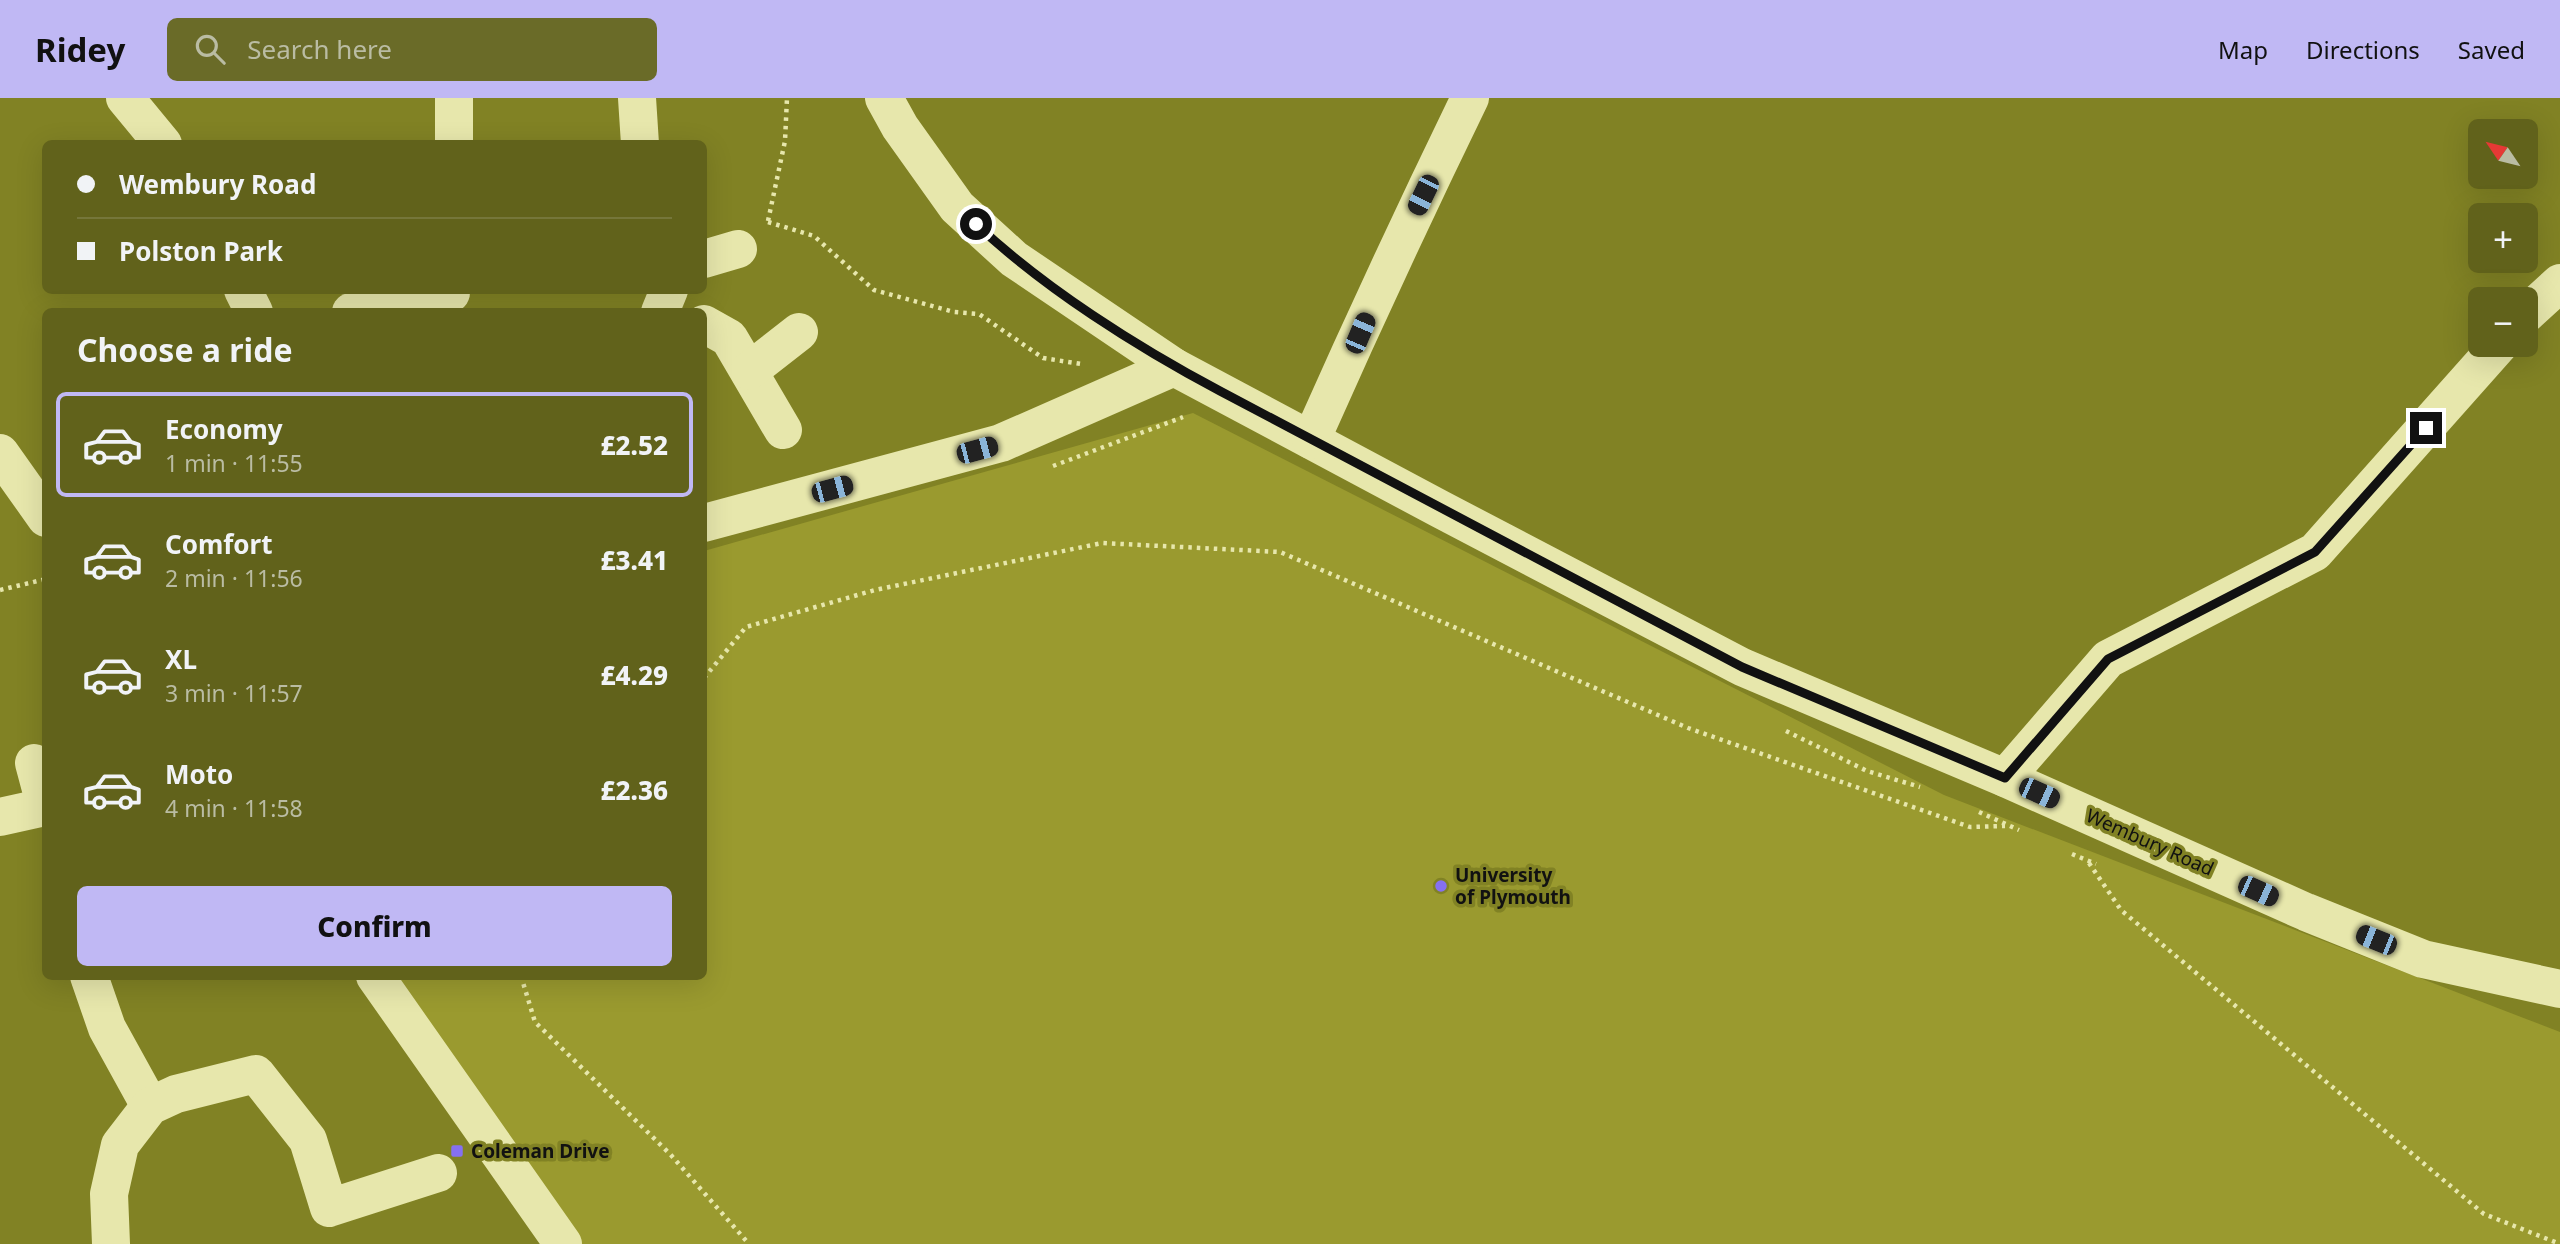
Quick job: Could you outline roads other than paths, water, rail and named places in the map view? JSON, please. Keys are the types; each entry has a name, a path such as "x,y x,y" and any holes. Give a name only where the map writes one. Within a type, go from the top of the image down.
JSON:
{"street":[{"path":"125,98 160,140"},
{"path":"454,98 454,140"},
{"path":"637,98 640,140"},
{"name":"Wembury Road","path":"884,98 900,127 957,206 1014,259 1174,367 1311,440 1742,667 2005,778 2306,912 2423,959 2560,989"},
{"path":"1311,440 1353,351 1384,275 1471,98"},
{"path":"2538,303 2560,283"},
{"path":"380,308 454,298"},
{"path":"707,326 729,338 783,430"},
{"path":"749,371 799,332"},
{"path":"2005,778 2108,659 2315,552 2488,357"},
{"path":"707,522 1002,443 1174,367"},
{"path":"0,453 42,512"},
{"path":"34,763 42,795"},
{"path":"0,817 42,808"},
{"path":"90,980 107,1028 149,1106"},
{"path":"378,980 563,1244"},
{"path":"111,1244 109,1194 120,1145 149,1106 176,1094 256,1074 307,1140 329,1208 438,1173"}],"place":[{"name":"University of Plymouth","path":"1441,886"},
{"name":"Coleman Drive","path":"457,1151"}]}
